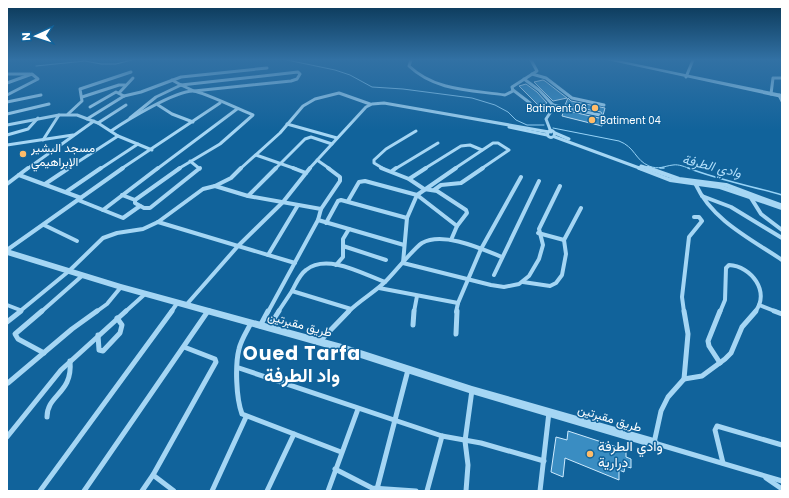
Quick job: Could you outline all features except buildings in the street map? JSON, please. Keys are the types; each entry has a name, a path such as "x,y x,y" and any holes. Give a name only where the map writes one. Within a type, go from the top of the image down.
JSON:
{"street":[{"path":"7,95 31,83"},
{"path":"68,114 82,102 80,89 97,83"},
{"path":"87,119 124,96 141,92 164,83"},
{"path":"130,118 137,111 161,94 181,84 188,83"},
{"path":"111,131 130,118 178,95 194,91 278,83"},
{"path":"435,83 505,95 510,94 513,90 512,87 518,83"},
{"path":"530,83 539,90 553,105 600,115"},
{"path":"553,83 572,98 604,105"},
{"path":"717,83 780,96 782,101"},
{"path":"771,94 772,83"},
{"path":"135,200 190,161 220,144 253,117 252,114 220,103 181,84"},
{"path":"82,97 119,85 125,85"},
{"path":"119,93 125,85"},
{"path":"513,90 530,103"},
{"path":"90,108 113,93 119,93 124,96"},
{"path":"7,322 69,271 103,238 117,233 143,229 158,222 203,189 215,186 231,178 287,124 303,106 315,99 339,93 370,104 551,134 670,177 688,181 720,184 782,207"},
{"path":"7,102 41,95"},
{"path":"7,251 220,103"},
{"path":"7,114 49,104"},
{"path":"187,304 238,246 283,202 316,160 370,104"},
{"path":"98,123 126,105"},
{"path":"158,105 172,114 193,122"},
{"path":"553,105 554,107 546,115 545,122 551,134 665,178 696,185 720,187 782,207"},
{"path":"103,210 237,109"},
{"path":"7,125 38,118 68,114 98,123 118,136 152,150"},
{"path":"43,140 59,115"},
{"path":"7,134 30,130 38,118"},
{"path":"7,184 94,122"},
{"path":"287,124 337,138"},
{"path":"416,131 386,149 374,160 376,165 409,179 424,189 434,190 466,210 467,213 457,226 451,240"},
{"path":"7,145 76,134"},
{"path":"45,184 118,136"},
{"path":"248,196 304,139 308,137 332,144"},
{"path":"392,171 438,143"},
{"path":"402,263 407,218 417,194 482,150 495,143 507,148 509,151 461,183 441,185 434,190"},
{"path":"66,192 138,144"},
{"path":"409,179 461,146 470,145 482,150"},
{"path":"256,155 306,173"},
{"path":"264,327 318,220 321,210 340,181 340,177 316,160"},
{"path":"122,195 135,200 135,203 140,206 150,208 201,169 190,161"},
{"path":"19,175 66,192 123,218 140,206"},
{"path":"456,334 456,314 458,303 482,249 520,177"},
{"path":"348,201 362,181 417,194 457,226"},
{"path":"494,275 539,181"},
{"path":"696,185 702,196 723,218 782,260"},
{"path":"215,186 248,196 321,210"},
{"path":"402,263 468,280 505,287 514,286 523,282 532,274 543,247 538,233 560,186"},
{"path":"702,196 731,207 782,238"},
{"path":"751,198 761,214 782,230"},
{"path":"326,222 338,201 348,201 407,218"},
{"path":"268,255 298,205"},
{"path":"523,282 550,286 556,283 562,275 565,261 564,240 581,208"},
{"path":"684,379 688,334 682,297 685,262 689,237 702,221 700,217 694,217"},
{"path":"318,220 404,246"},
{"path":"158,222 295,263"},
{"path":"44,225 77,241"},
{"path":"336,265 344,257 343,239 349,229"},
{"path":"538,233 564,240"},
{"path":"320,342 351,309 379,288 422,243 451,240 482,249 502,258"},
{"path":"343,246 386,260"},
{"name":"طريق مقبرتين","path":"7,251 121,287 209,310 320,342 472,390 549,411 654,443"},
{"path":"264,327 305,271 312,266 336,265 385,282"},
{"path":"720,363 709,346 708,340 725,300 727,266 737,265 753,277 760,290 759,305 742,326 730,354 720,363 703,375 684,379 668,397 661,411 654,443 782,481"},
{"path":"44,353 18,339 15,334 83,275"},
{"path":"8,383 72,329 107,304 121,287"},
{"path":"379,288 458,303"},
{"path":"292,290 351,309"},
{"path":"7,437 70,361 145,294"},
{"path":"413,325 414,308 417,296"},
{"path":"40,491 178,302"},
{"path":"7,305 20,310"},
{"path":"759,305 782,314"},
{"path":"84,491 209,310"},
{"path":"98,335 99,350 105,350 122,331 122,325 117,318"},
{"path":"252,323 240,348 240,410 246,417 341,452"},
{"path":"142,491 153,475 216,362 215,359 210,356 184,347"},
{"path":"47,417 47,409 50,404 67,386 71,371 70,361"},
{"path":"239,368 442,436 481,443 544,461"},
{"path":"377,489 396,421 408,370"},
{"path":"466,491 468,465 465,441 472,390"},
{"path":"328,491 358,409"},
{"path":"540,491 549,411"},
{"path":"212,491 246,417"},
{"path":"722,463 715,430 717,426 782,445"},
{"path":"266,491 294,434"},
{"path":"427,491 442,436"},
{"path":"335,469 365,485 377,489 398,488 416,491"},
{"path":"153,475 174,491"},
{"path":"762,475 782,489"}],"waterway":[{"name":"وادي الطرفة","path":"365,83 372,87 403,89 472,98 495,105 508,112 516,120 527,125 544,125"},
{"name":"وادي الطرفة","path":"553,128 619,141 649,166 659,168 675,165 682,166 782,195"}],"place":[{"name":"Batiment 06","path":"595,108"},
{"name":"Batiment 04","path":"592,120"},
{"name":"مسجد البشير الإبراهيمي","path":"23,154"},
{"name":"وادي الطرفة درارية","path":"590,454"}],"district":[{"name":"Oued Tarfa واد الطرفة","path":"302,364"}]}
